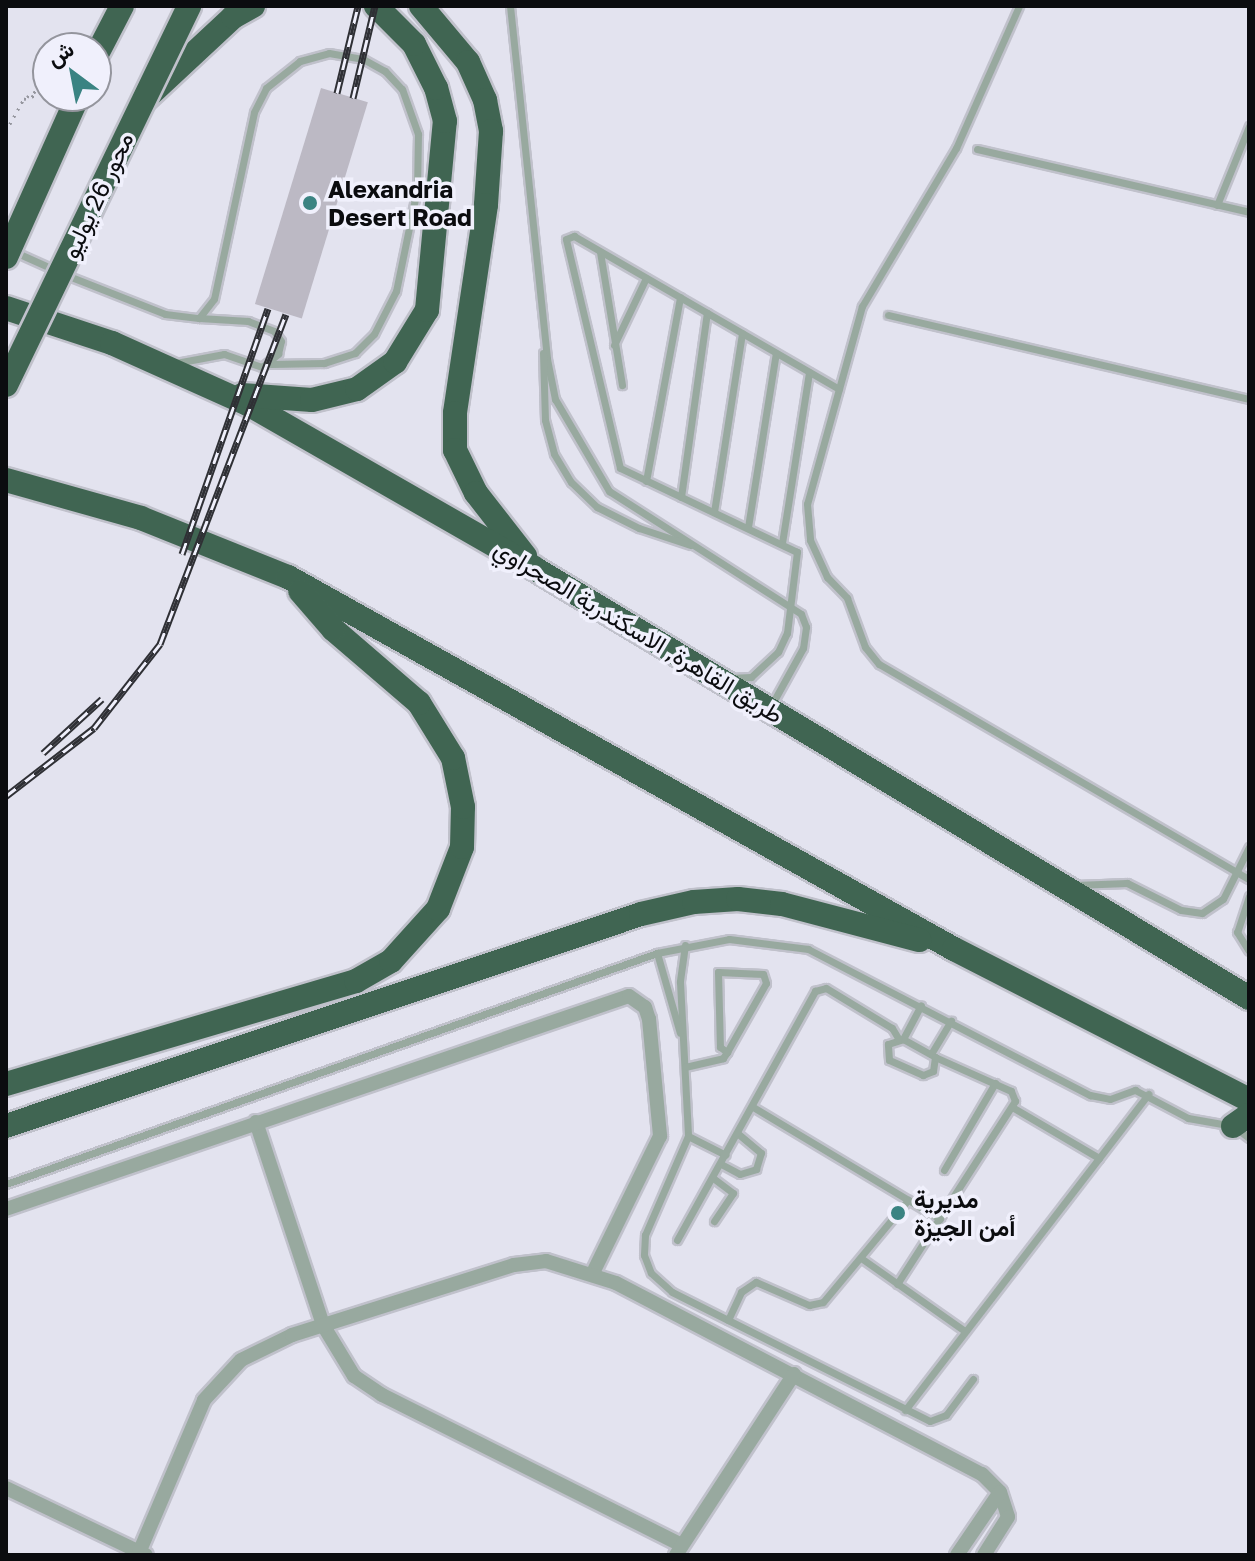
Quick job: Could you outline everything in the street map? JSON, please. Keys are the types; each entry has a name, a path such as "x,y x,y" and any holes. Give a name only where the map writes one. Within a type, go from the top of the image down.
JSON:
{"highway":[{"path":"104,32 113,6"},
{"path":"108,32 122,6"},
{"name":"محور 26 يوليو","path":"6,385 189,6"},
{"path":"140,103 233,17 253,6"},
{"path":"224,393 297,401 343,394 384,372 414,338 431,296 447,139 436,88 414,44 376,6"},
{"path":"421,6 468,62 491,131 486,205 455,413 455,450 476,493 534,568"},
{"path":"6,257 71,112"},
{"name":"طريق القاهرة, الاسكندرية الصحراوي","path":"6,308 98,338 224,393 534,568 770,708 1059,888 1249,998"},
{"path":"6,480 141,518 288,577 954,949 1249,1100"},
{"path":"6,1084 356,981 391,961 438,909 462,847 460,780 444,736 419,703 333,629 288,577"},
{"path":"6,1126 641,914 694,902 738,899 782,904 954,949"}],"street":[{"path":"6,1209 619,997 638,1000 649,1019 660,1136 593,1273"},
{"path":"256,1122 323,1325 354,1376 382,1395 679,1550 794,1374"},
{"path":"6,1488 141,1554 191,1425 220,1379 264,1346 531,1262 562,1263 593,1273 961,1461 1000,1492 1008,1517 984,1555"},
{"path":"957,1555 1000,1492"}],"lane":[{"path":"510,6 544,339 555,399 601,483 791,603 801,614 806,637 770,708"},
{"path":"1019,6 956,148 862,306 807,504 808,528 820,565 847,598 871,656 1249,879"},
{"path":"160,367 224,354 253,366 324,363 355,353 374,334 396,291 417,189 418,134 402,89 385,71 363,59 329,53 300,61 266,88 254,112 214,299 199,318"},
{"path":"1217,205 1249,126"},
{"path":"977,149 1249,212"},
{"path":"720,678 751,677 767,666 787,633 800,560 782,543 646,481 615,461 566,239 574,236 839,389"},
{"path":"6,247 122,299 165,314 248,321 274,331 281,341 271,364"},
{"path":"600,252 613,347 622,385"},
{"path":"613,347 646,278"},
{"path":"646,481 680,297"},
{"path":"681,497 707,313"},
{"path":"888,315 1249,399"},
{"path":"714,512 742,333"},
{"path":"544,339 540,377 545,420 554,454 571,482 597,507 625,521 702,549"},
{"path":"748,527 776,353"},
{"path":"782,543 809,372"},
{"path":"1059,888 1095,882 1127,883 1192,914 1215,907 1249,847"},
{"path":"1249,896 1237,932 1249,951"},
{"path":"6,1184 657,953 685,945 741,939 808,949 1097,1098 1110,1099 1135,1090 1148,1094 1188,1118 1244,1126"},
{"path":"681,1035 685,945"},
{"path":"657,953 681,1035 688,1136 645,1235 644,1255 664,1287 930,1421 941,1419 973,1379"},
{"path":"685,1067 719,1062 727,1052 766,983 765,975 718,972 720,1047 727,1052"},
{"path":"677,1240 818,988 892,1028 900,1039 1013,1093 1012,1107 897,1284"},
{"path":"921,1005 900,1039 886,1049 893,1063 929,1074 936,1067 933,1055 951,1021"},
{"path":"944,1170 995,1083"},
{"path":"905,1410 1148,1094"},
{"path":"753,1107 940,1219"},
{"path":"1012,1107 1099,1158"},
{"path":"721,1164 749,1174 761,1162 757,1147 738,1134"},
{"path":"688,1136 726,1155"},
{"path":"713,1178 733,1193 714,1221"},
{"path":"728,1320 741,1292 756,1282 819,1304 908,1200"},
{"path":"861,1258 965,1331"}],"path":[{"path":"6,131 24,99 32,94"},
{"path":"24,99 32,96"}],"building":[{"name":"Alexandria Desert Road","path":"321,88 368,102 302,318 255,304"}],"railway":[{"path":"337,93 358,6"},
{"path":"353,98 375,6"},
{"path":"182,554 268,309"},
{"path":"6,796 94,728 160,644 286,314"},
{"path":"43,753 102,699"}],"place":[{"name":"Alexandria Desert Road","path":"310,203"},
{"name":"مديرية أمن الجيزة","path":"898,1213"}]}
